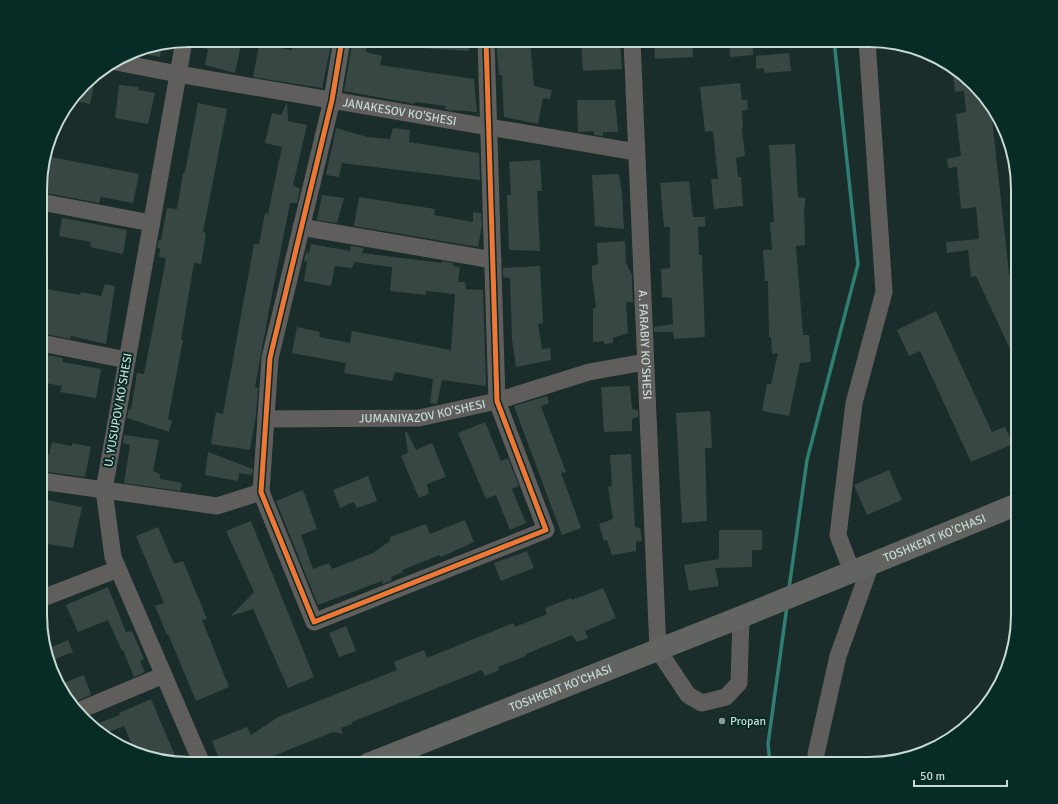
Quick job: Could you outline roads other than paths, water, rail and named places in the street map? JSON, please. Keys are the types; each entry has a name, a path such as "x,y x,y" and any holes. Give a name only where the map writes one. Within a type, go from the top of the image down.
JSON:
{"highway":[{"name":"TOSHKENT KO'CHASI","path":"387,757 658,650 1011,507"}],"street":[{"name":"U. YUSUPOV KO'SHESI","path":"183,47 104,490 113,558 199,757"},
{"path":"341,47 332,100 270,358 261,492 314,622 546,530 497,400 486,47"},
{"name":"A. FARABIY KO'SHESI","path":"632,47 658,650"},
{"path":"816,757 838,656 861,568 838,535 854,403 884,292 867,47"},
{"name":"JANAKESOV KO'SHESI","path":"123,63 636,152"},
{"path":"47,203 152,223"},
{"path":"301,227 493,260"},
{"path":"47,343 127,360"},
{"name":"JUMANIYAZOV KO'SHESI","path":"266,419 419,418 497,400 589,372 645,362"},
{"path":"47,482 217,506 261,492"},
{"path":"47,596 118,569"},
{"path":"658,650 688,695 702,703 726,697 739,683 747,614"},
{"path":"82,709 164,674"}],"waterway":[{"path":"789,588 807,460 858,264 835,47"},
{"path":"769,757 768,744 787,606"}],"place":[{"name":"Propan","path":"722,721"}]}
